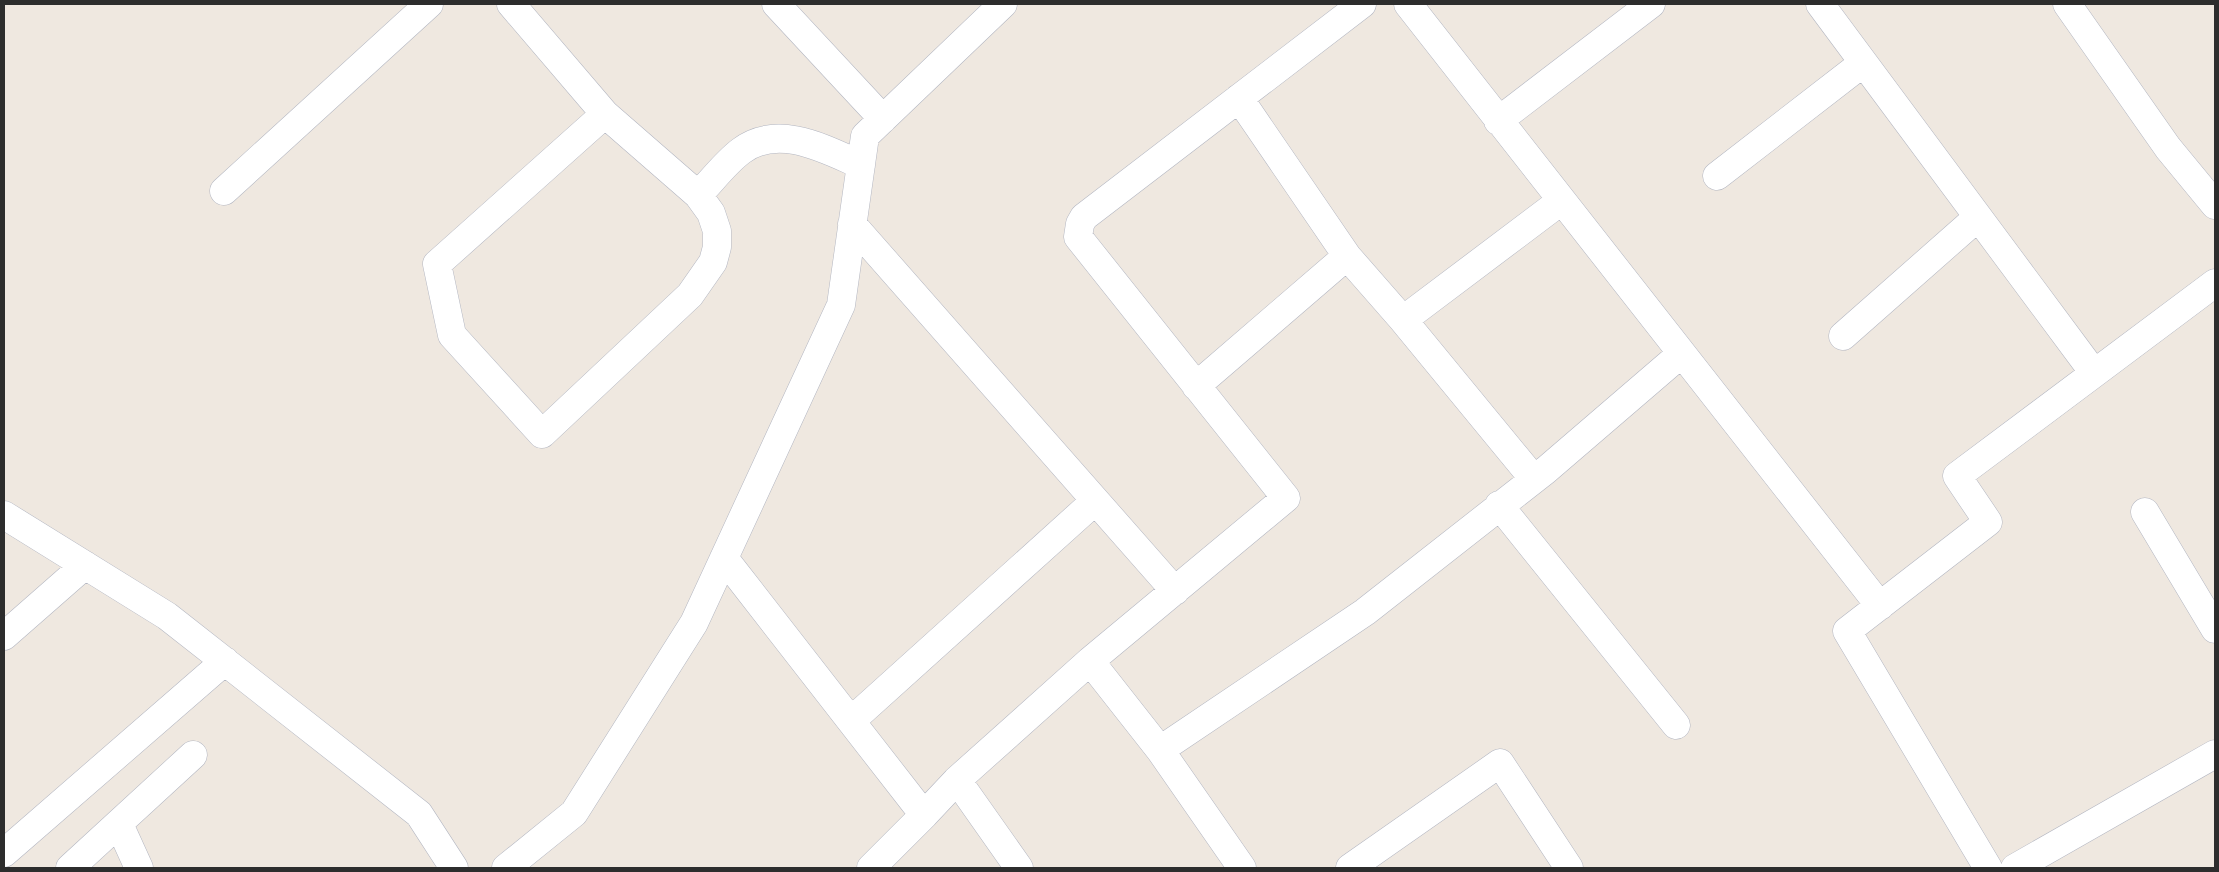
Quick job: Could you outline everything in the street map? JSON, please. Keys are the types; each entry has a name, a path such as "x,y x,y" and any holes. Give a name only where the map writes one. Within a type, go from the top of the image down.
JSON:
{"street":[{"path":"224,191 429,4"},
{"path":"511,4 605,114 698,195 711,213 717,231 717,247 713,262 690,295 542,434 452,336 437,264 605,114"},
{"path":"776,4 883,119"},
{"path":"506,868 574,813 694,623 841,305 865,136 1003,4"},
{"path":"870,868 957,780 1090,661 1286,498 1078,237 1078,231 1084,217 1362,4"},
{"path":"1408,4 1880,606"},
{"path":"1498,121 1651,4"},
{"path":"1820,4 2094,373"},
{"path":"2066,4 2168,148 2215,205"},
{"path":"1717,176 1864,63"},
{"path":"1239,98 1347,256 1403,320 1533,478"},
{"path":"698,195 742,150 766,140 791,139 817,144 860,165"},
{"path":"1403,320 1561,201"},
{"path":"1843,336 1978,217"},
{"path":"852,224 1175,591"},
{"path":"1196,386 1347,256"},
{"path":"1988,868 1847,631 1988,522 1957,476 2215,283"},
{"path":"1160,750 1365,612 1533,478 1546,470 1681,354"},
{"path":"851,721 1095,501"},
{"path":"1499,505 1676,725"},
{"path":"2145,512 2215,628"},
{"path":"4,515 168,616 419,814 454,868"},
{"path":"724,558 924,815"},
{"path":"4,636 85,565"},
{"path":"4,853 225,661"},
{"path":"1090,661 1160,750 1242,868"},
{"path":"2015,868 2215,754"},
{"path":"70,868 193,755"},
{"path":"1350,868 1500,763 1569,868"},
{"path":"957,780 1019,868"},
{"path":"118,824 139,868"}]}
